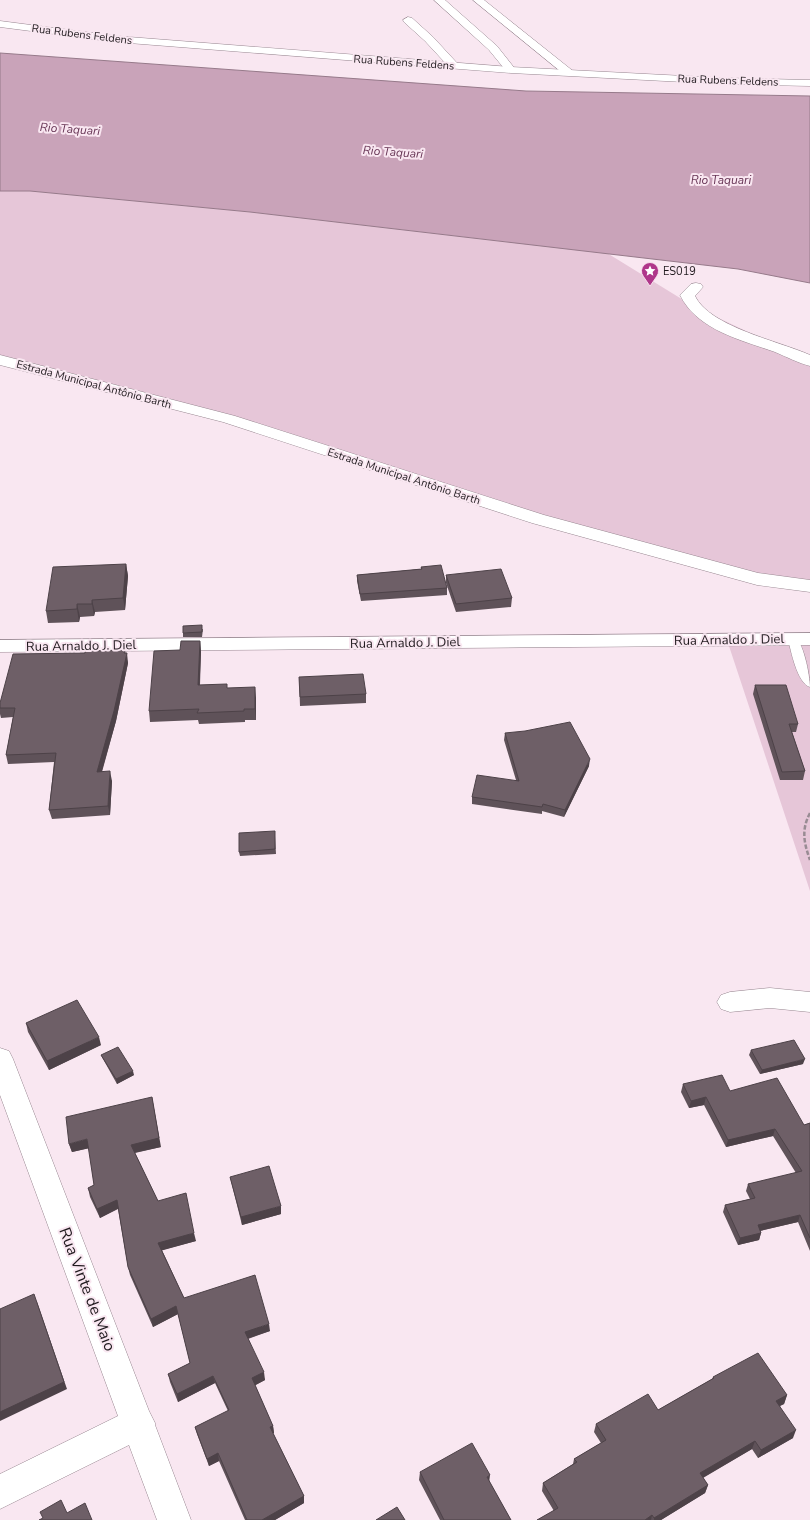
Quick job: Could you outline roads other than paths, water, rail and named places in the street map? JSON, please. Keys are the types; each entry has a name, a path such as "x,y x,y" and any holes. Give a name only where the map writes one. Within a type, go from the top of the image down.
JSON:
{"street":[{"path":"439,0 493,48 511,70"},
{"path":"478,0 569,73"},
{"path":"408,20 429,39 453,65"},
{"name":"Rua Rubens Feldens","path":"0,24 116,39 511,70 810,83"},
{"path":"696,287 687,295 693,306 708,318 728,328 796,354 810,361"},
{"name":"Estrada Municipal Antônio Barth","path":"0,360 229,420 538,519 757,579 810,586"},
{"name":"Rua Arnaldo J. Diel","path":"0,646 802,639"},
{"path":"730,1002 770,998 810,1002"},
{"name":"Rua Vinte de Maio","path":"0,1059 139,1423 174,1520"},
{"path":"0,1492 139,1423"}],"lane":[{"path":"802,639 806,679 810,683"}],"water":[{"name":"Rio Taquari","path":"0,53 526,91 810,96 810,283 738,269 250,212 30,191 0,191"}],"place":[{"name":"ES019","path":"650,286"}]}
